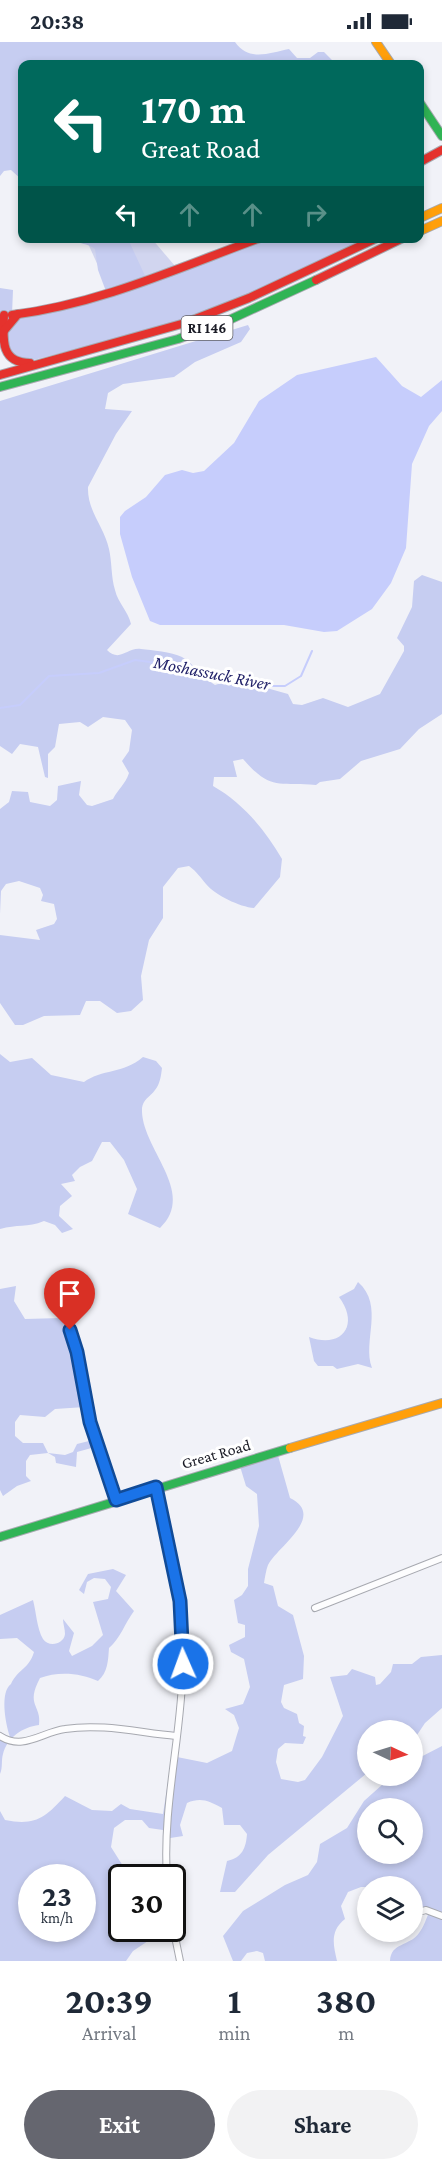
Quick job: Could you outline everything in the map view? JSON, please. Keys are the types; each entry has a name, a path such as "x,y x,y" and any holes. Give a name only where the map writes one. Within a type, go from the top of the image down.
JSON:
{"main road":[{"path":"376,42 388,60"},
{"path":"424,110 442,136"},
{"path":"424,160 442,150"},
{"path":"424,216 442,208"},
{"path":"424,229 442,221"},
{"path":"49,362 19,363 12,360 4,350 2,315 51,310 102,297 247,243"},
{"name":"RI 146","path":"0,375 157,332 213,313 366,243"},
{"name":"RI 146","path":"0,387 95,364 202,330 266,304 394,243"},
{"path":"3,332 18,314"},
{"name":"Great Road","path":"0,1537 156,1487 442,1403"}],"street":[{"path":"61,1298 77,1352 90,1422 116,1500"},
{"path":"156,1487 177,1584 182,1620 182,1684 167,1811 167,1864"},
{"path":"315,1608 442,1558"},
{"path":"0,1736 18,1743 58,1730 87,1727 176,1736"},
{"path":"423,1911 442,1916"},
{"path":"176,1942 180,1961"}],"shaded area":[{"path":"0,42 235,42 253,54 267,54 289,49 297,58 310,58 318,52 324,52 332,60 18,60 18,176 11,170 4,171 0,176"},
{"path":"80,243 130,243 147,280 249,243 368,243 210,314 26,362 10,359 0,315 0,288 13,290 12,314 107,294 98,270 95,249"},
{"path":"88,243 155,243 175,266 108,288"},
{"path":"248,325 250,329 241,342 195,362 174,377 123,384 108,393 105,409 132,411 116,434 88,487 90,504 107,541 116,595 131,624 107,650 116,655 136,649 172,654 182,657 215,685 234,679 288,694 293,704 302,705 323,698 348,707 380,694 404,651 404,646 397,638 412,607 414,581 422,575 442,582 442,714 419,729 400,749 361,761 340,779 320,782 316,785 275,783 261,776 243,759 233,761 237,777 214,777 213,786 244,809 268,838 282,859 280,877 254,908 221,896 189,866 178,868 163,887 163,918 149,940 141,976 143,1000 131,1011 117,1013 100,1001 86,1001 80,1015 44,1016 23,1025 15,1025 0,1003 0,935 40,940 36,930 54,924 57,919 54,904 41,901 43,895 40,888 19,881 6,884 1,891 0,914 0,809 9,802 12,791 28,792 30,802 50,806 57,800 58,786 81,781 79,795 87,805 92,806 113,799 129,773 122,761 129,751 132,730 125,720 103,717 88,727 80,722 59,724 55,747 48,754 48,778 45,777 38,747 20,744 12,754 0,746 0,401"},
{"path":"376,357 402,386 421,397 442,380 442,411 429,426 412,464 406,548 391,583 372,609 337,631 324,632 284,625 160,625 150,621 132,577 120,534 120,517 125,511 146,497 165,475 182,470 193,473 204,471 234,443 259,401 297,375"},
{"path":"0,1054 10,1062 32,1058 51,1075 84,1082 128,1066 143,1057 156,1061 162,1068 160,1080 157,1088 144,1102 142,1108 149,1139 170,1185 173,1200 170,1214 160,1228 128,1214 137,1189 124,1160 110,1142 102,1142 92,1161 80,1167 72,1175 75,1181 61,1184 72,1196 60,1206 59,1216 73,1229 62,1233 55,1225 44,1221 0,1229"},
{"path":"358,1282 366,1291 372,1313 369,1347 372,1368 358,1364 337,1369 333,1366 318,1366 314,1361 309,1337 331,1340 344,1332 348,1317 339,1297 354,1289"},
{"path":"16,1286 14,1301 25,1319 61,1318 76,1352 85,1407 55,1409 45,1417 20,1415 15,1422 15,1436 23,1443 43,1443 48,1453 30,1455 26,1461 26,1476 31,1481 17,1486 3,1496 0,1490 0,1289"},
{"path":"93,1440 95,1447 77,1452 76,1467 56,1463 55,1457 48,1453 65,1455 73,1452 77,1444"},
{"path":"277,1452 290,1498 300,1505 303,1514 302,1522 296,1531 268,1565 264,1583 273,1586 278,1606 293,1615 304,1656 303,1679 284,1685 281,1702 284,1708 297,1714 299,1723 304,1726 303,1736 306,1737 303,1744 285,1743 278,1749 276,1762 281,1779 298,1782 305,1780 322,1757 343,1716 330,1677 347,1675 352,1669 375,1677 376,1685 380,1684 391,1672 393,1664 412,1664 421,1657 442,1655 442,1708 423,1726 423,1720 357,1720 357,1781 268,1855 235,1892 220,1892 227,1861 240,1855 246,1844 247,1834 240,1825 224,1825 222,1808 201,1800 187,1803 180,1825 183,1836 164,1839 163,1830 149,1828 142,1820 125,1820 114,1828 111,1847 122,1864 108,1864 108,1942 146,1942 133,1951 126,1961 0,1961 0,1811 5,1820 32,1821 45,1815 65,1796 92,1810 112,1811 121,1804 130,1809 163,1814 172,1756 207,1763 232,1751 239,1728 234,1715 225,1709 243,1704 250,1687 244,1659 231,1652 229,1645 245,1637 245,1625 238,1623 234,1600 242,1595 248,1586 248,1569 259,1526 257,1494 246,1486 239,1463"},
{"path":"113,1569 126,1575 116,1591 134,1611 109,1648 104,1674 98,1681 69,1674 54,1674 40,1678 34,1694 39,1725 21,1731 8,1743 3,1754 0,1774 0,1732 10,1737 5,1716 6,1694 34,1652 17,1638 0,1639 0,1615 33,1600 39,1630 46,1642 56,1644 62,1640 65,1634 63,1619 74,1633 69,1651 72,1656 92,1646 103,1635 93,1602 108,1599 111,1587 105,1579 94,1578 87,1582 84,1594 79,1590 88,1574"},
{"path":"442,1746 442,1961 390,1961 397,1947 408,1942 423,1942 423,1926 430,1911 423,1909 423,1876 357,1876 357,1889 348,1892 341,1906 345,1919 337,1928 334,1938 337,1961 265,1961 263,1953 257,1951 247,1953 241,1961 233,1961 223,1936 243,1911 285,1885 308,1875 317,1862 320,1844 347,1828 357,1812 357,1864 423,1864 423,1798 367,1798 381,1786 423,1786 423,1756"}],"waterway":[{"name":"Moshassuck River","path":"0,708 20,705 49,676 99,673 135,660 203,669 258,686 285,686 301,676 312,651"}],"traffic: fast":[{"path":"424,109 442,136"},
{"path":"0,387 178,339 229,320 316,280"},
{"path":"0,1537 290,1448"}],"traffic: slow":[{"path":"376,42 388,60"},
{"path":"424,216 442,208"},
{"path":"424,229 442,221"},
{"path":"290,1448 442,1403"}],"traffic: jam":[{"path":"424,160 442,150"},
{"path":"12,315 76,303 107,294 247,243"},
{"path":"0,375 185,323 249,298 366,243"},
{"path":"316,280 393,243"},
{"path":"3,332 18,314"},
{"path":"4,315 3,333 8,354 20,362 30,363"}],"route":[{"path":"70,1330 80,1363 82,1388 90,1422 116,1500 156,1487 180,1601 183,1664"}]}
